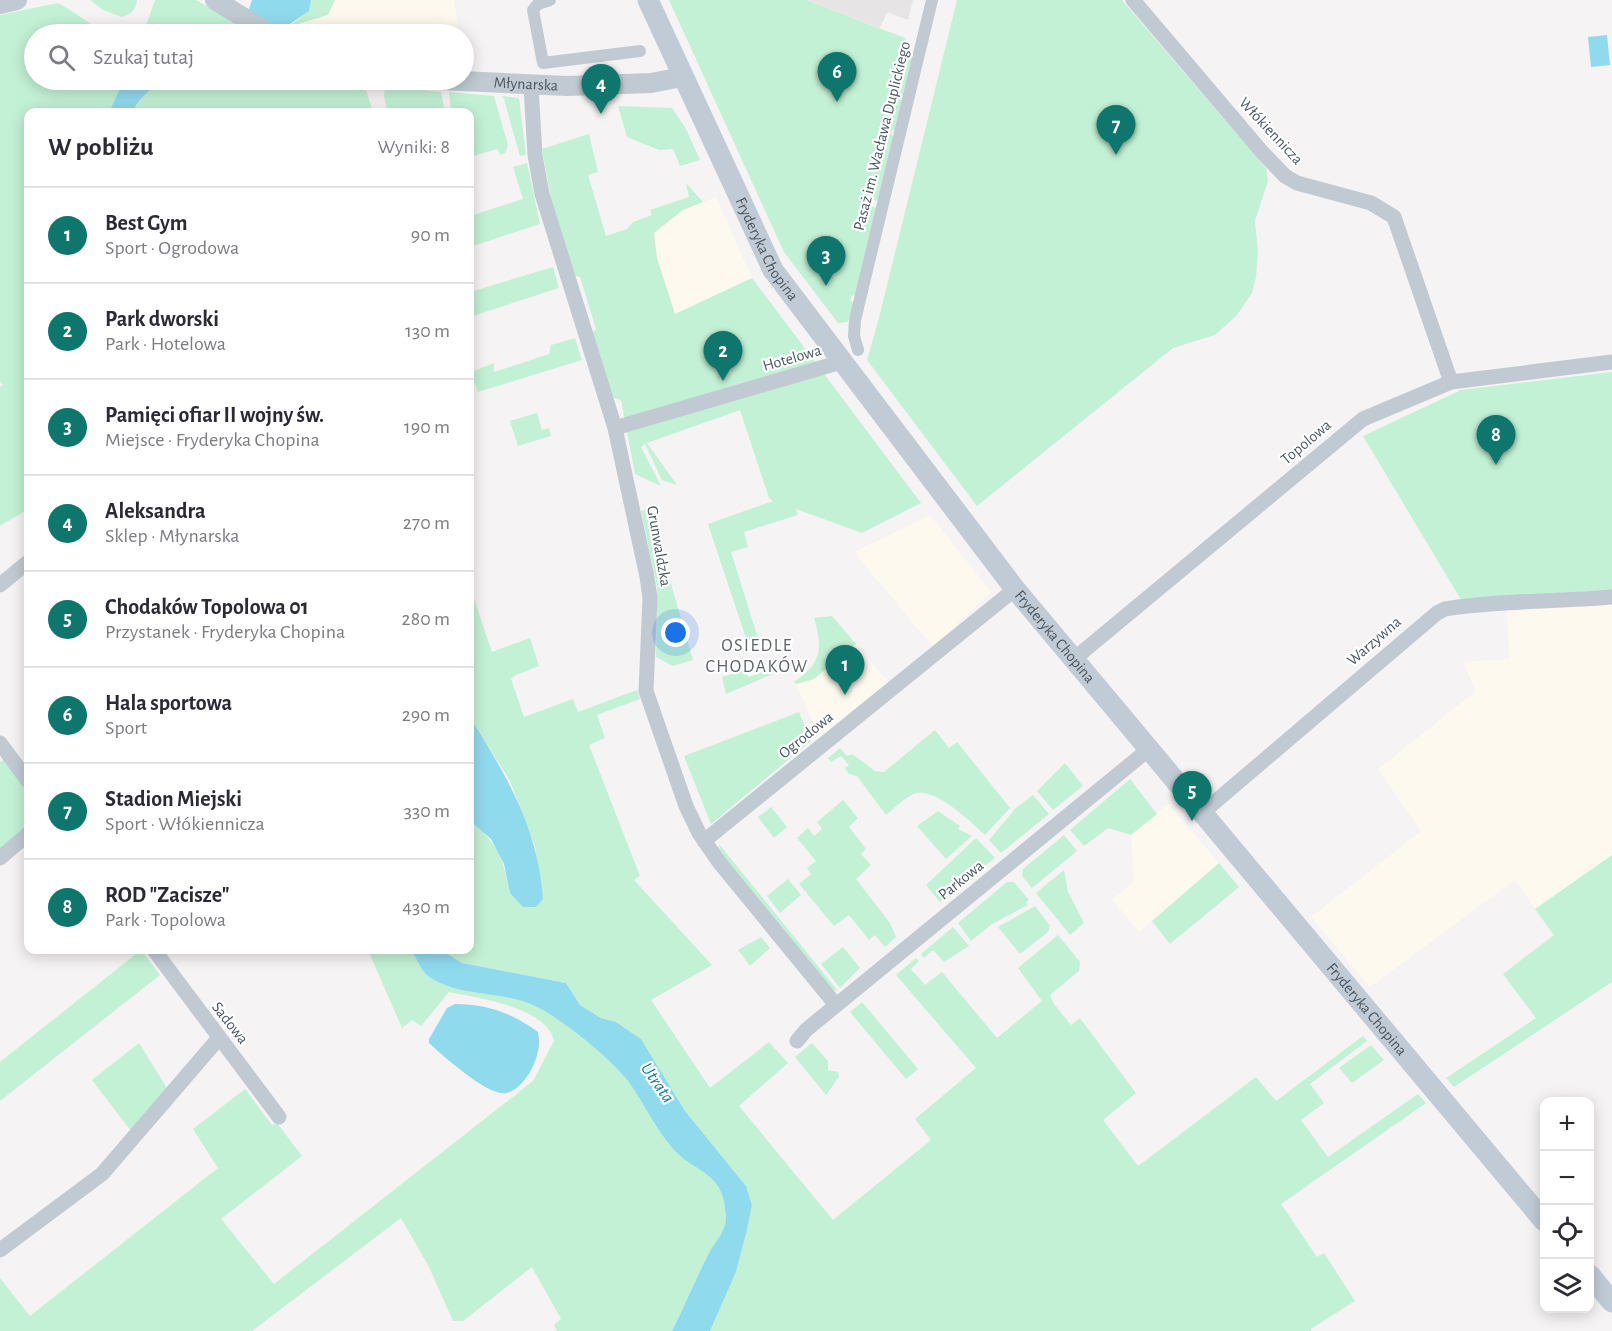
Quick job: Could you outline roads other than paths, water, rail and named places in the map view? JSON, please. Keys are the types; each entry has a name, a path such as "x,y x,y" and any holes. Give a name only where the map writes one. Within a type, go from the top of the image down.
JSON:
{"main road":[{"name":"Fryderyka Chopina","path":"648,0 765,258 850,356 1015,589 1540,1215"},
{"path":"1594,1280 1612,1302"}],"street":[{"path":"0,4 17,0"},
{"path":"214,0 254,24"},
{"path":"550,0 538,4 533,10 543,63 640,51"},
{"name":"Pasaż im. Wacława Duplickiego","path":"850,356 855,320 932,0"},
{"name":"Włókiennicza","path":"1133,0 1285,176 1297,183 1371,203 1394,217 1451,382"},
{"name":"Młynarska","path":"474,82 531,86 651,83 682,77"},
{"name":"Grunwaldzka","path":"531,86 532,119 542,194 615,428 631,492 649,588 646,691 686,806 704,841 836,1005"},
{"name":"Hotelowa","path":"615,428 850,356"},
{"name":"Topolowa","path":"1074,659 1355,424 1451,382 1612,362"},
{"path":"0,585 24,565"},
{"name":"Ogrodowa","path":"704,841 1015,589"},
{"name":"Warzywna","path":"1203,813 1437,613 1498,601 1528,604 1612,597"},
{"path":"0,743 24,776"},
{"name":"Parkowa","path":"797,1041 836,1005 1149,749"},
{"path":"0,858 24,837"},
{"name":"Sadowa","path":"157,954 279,1117"},
{"path":"0,1250 102,1174 219,1038"}],"water":[{"path":"252,0 311,0 309,11 290,24 244,24"},
{"path":"1607,35 1610,65 1591,67 1588,37"},
{"path":"119,90 150,90 135,108 111,108"},
{"path":"474,724 508,782 535,849 543,899 536,907 523,907 510,893 504,864 491,839 474,824"},
{"name":"Utrata","path":"413,954 447,954 462,963 566,983 580,1005 601,1018 616,1022 641,1039 685,1111 746,1186 752,1205 736,1272 710,1331 672,1331 704,1262 726,1222 724,1202 715,1182 673,1149 628,1081 598,1051 572,1030 537,1007 510,998 453,988 428,976"},
{"path":"455,1004 499,1011 538,1032 539,1048 535,1062 523,1082 510,1092 498,1093 489,1089 466,1074 429,1043 429,1039 447,1008"}],"place":[{"name":"Hala sportowa","path":"837,102"},
{"name":"Aleksandra","path":"601,114"},
{"name":"Stadion Miejski","path":"1116,155"},
{"name":"Pamięci ofiar II wojny św.","path":"826,286"},
{"name":"Park dworski","path":"723,381"},
{"name":"ROD \"Zacisze\"","path":"1496,465"},
{"name":"Best Gym","path":"845,695"},
{"name":"Chodaków Topolowa 01","path":"1192,821"}],"district":[{"name":"OSIEDLE CHODAKÓW","path":"757,656"}]}
